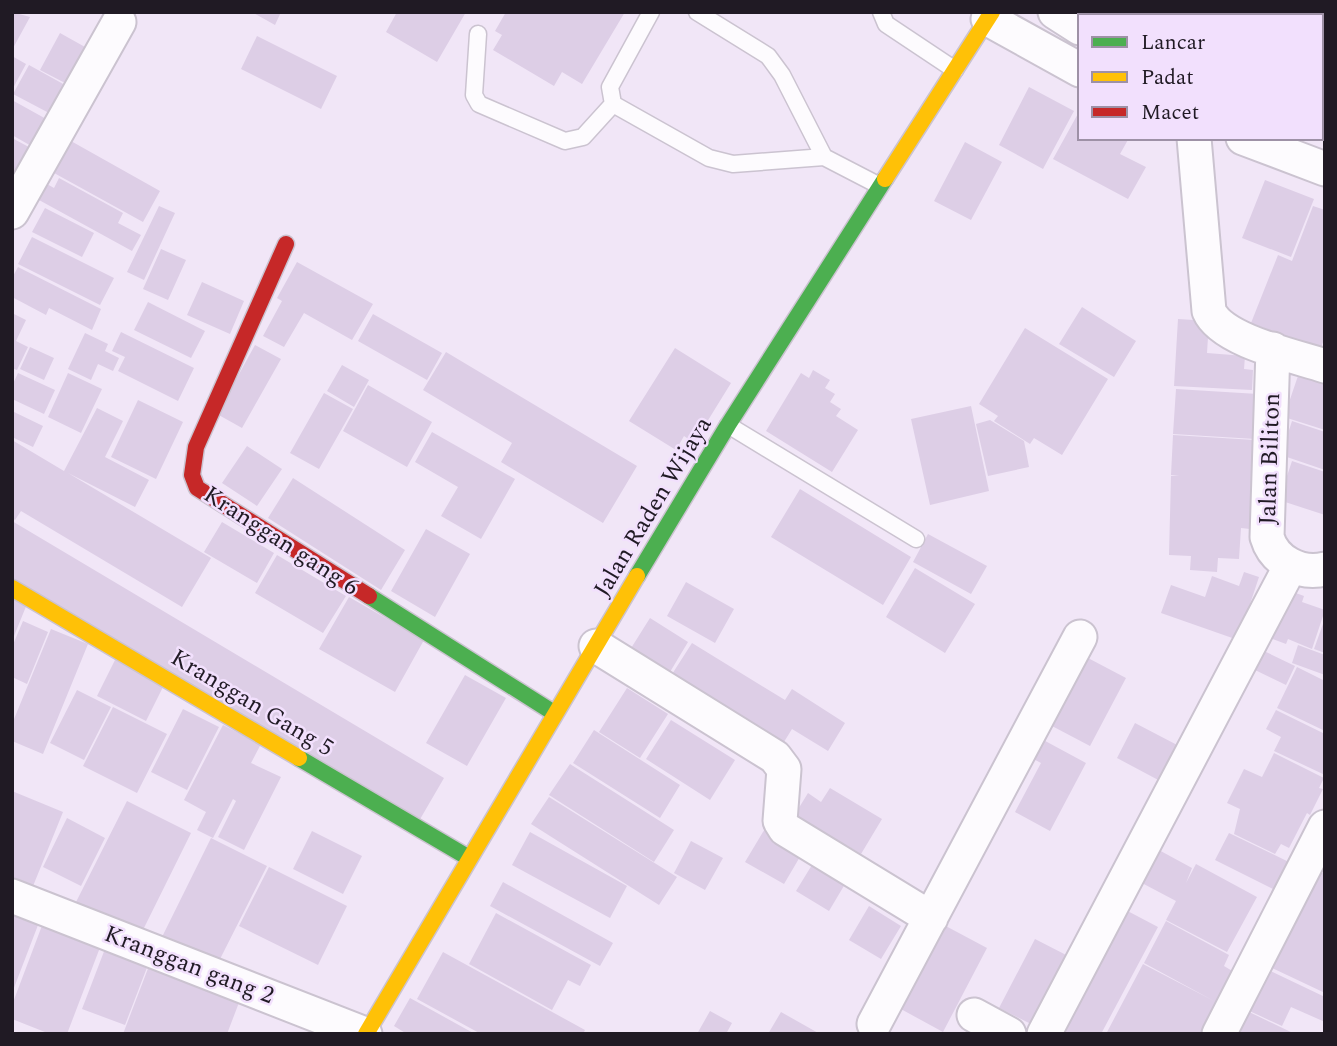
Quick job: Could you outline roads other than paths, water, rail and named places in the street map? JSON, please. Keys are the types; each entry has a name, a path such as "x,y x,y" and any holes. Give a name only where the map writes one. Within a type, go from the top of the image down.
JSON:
{"street":[{"path":"1055,12 1078,27"},
{"name":"Jalan Raden Wijaya","path":"366,1034 554,713 728,425 883,187 990,16"},
{"path":"990,16 1078,69"},
{"path":"12,212 119,22"},
{"path":"1194,140 1209,311 1213,320 1227,331 1325,366"},
{"path":"1249,140 1325,169"},
{"name":"Kranggan gang 6","path":"286,244 196,447 192,475 197,488 207,497 554,713"},
{"name":"Jalan Biliton","path":"1273,349 1268,537 1274,553 1291,565"},
{"path":"1044,1034 1291,565 1305,570 1325,569"},
{"name":"Kranggan Gang 5","path":"12,588 469,858"},
{"path":"874,1024 1080,637"},
{"path":"596,646 775,757 784,769 780,821 785,829 931,918"},
{"path":"1219,1034 1325,827"},
{"name":"Kranggan gang 2","path":"12,896 366,1034"},
{"path":"974,1015 1009,1034"}],"lane":[{"path":"651,12 610,86 614,104 709,158 733,164 824,157 883,187"},
{"path":"696,12 768,56 782,75 824,157"},
{"path":"881,12 886,23 957,71"},
{"path":"478,34 474,95 479,104 565,141 583,137 614,104"},
{"path":"728,425 916,539"}]}
